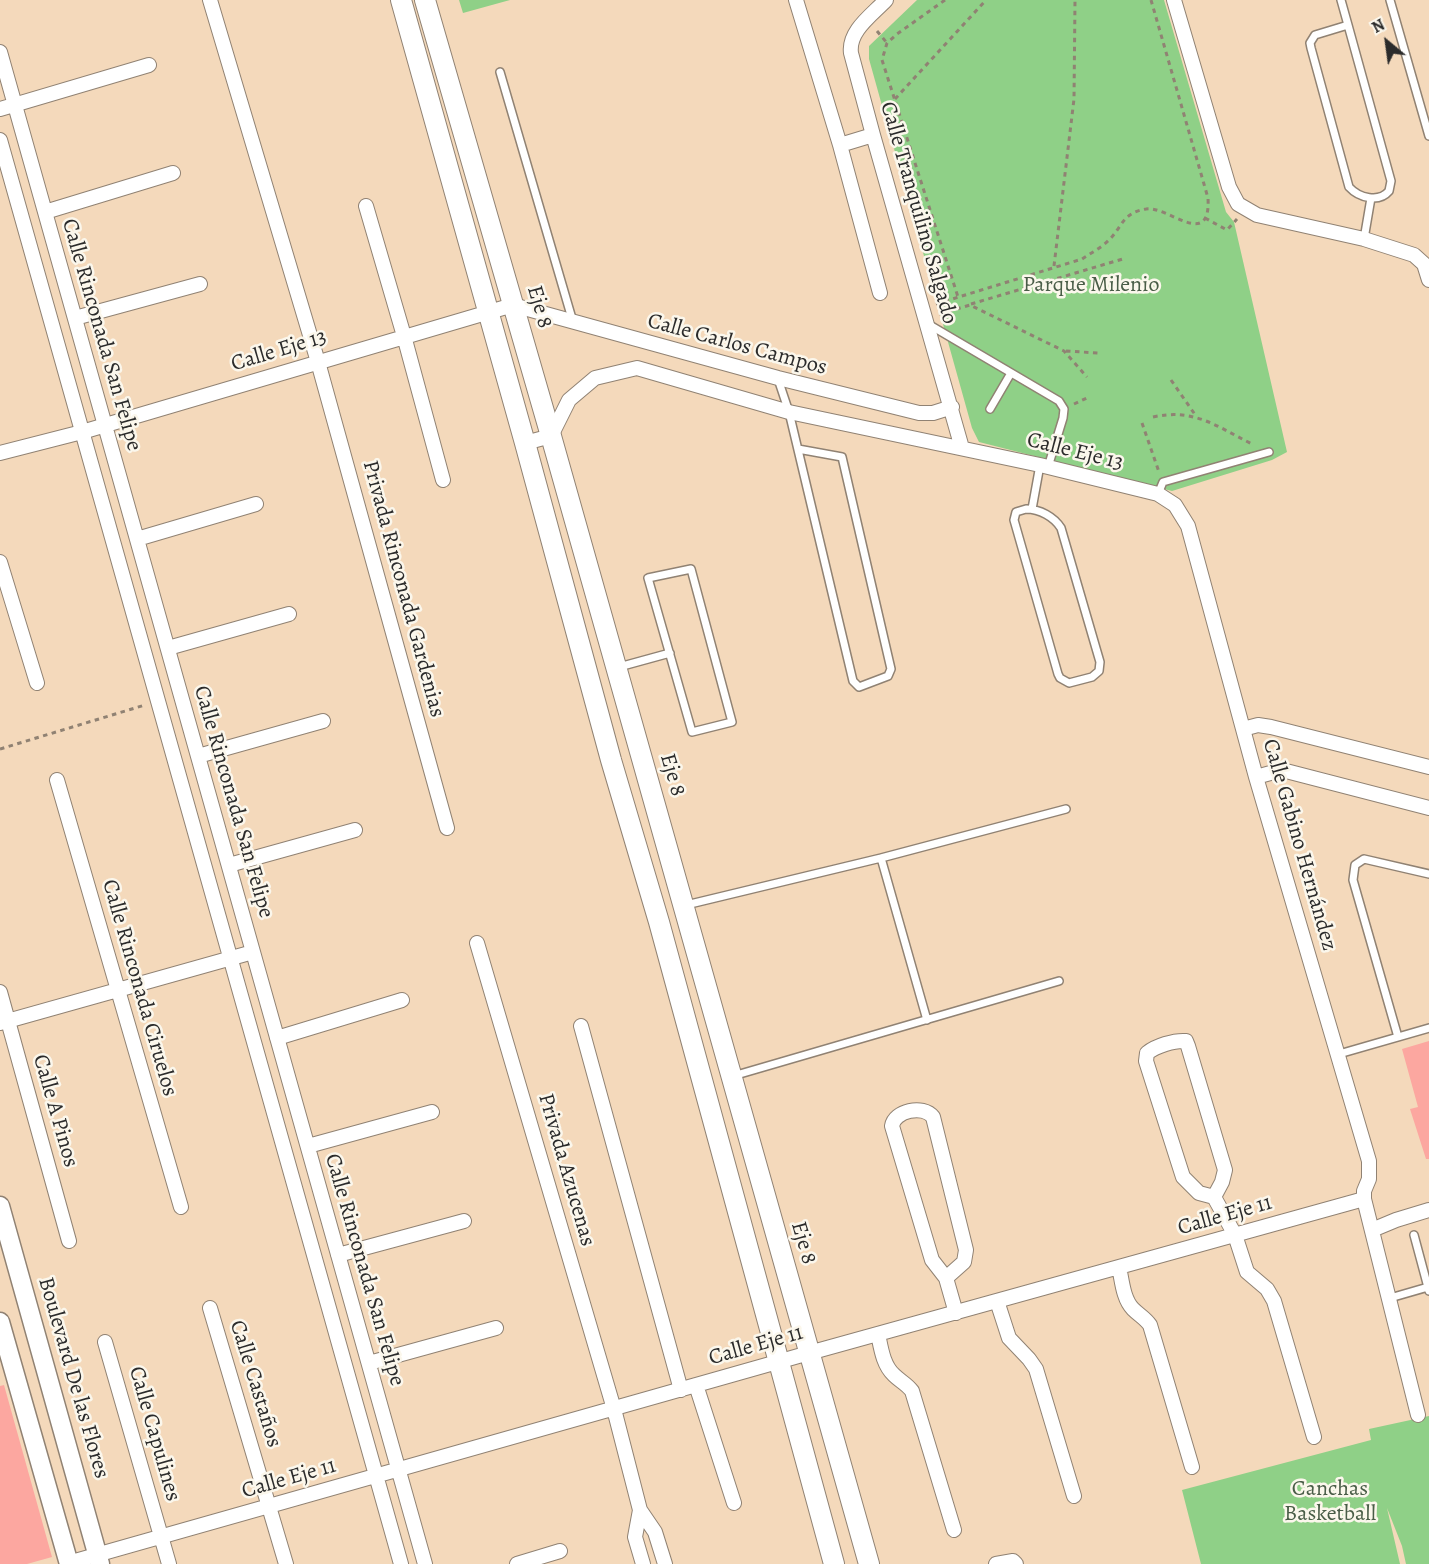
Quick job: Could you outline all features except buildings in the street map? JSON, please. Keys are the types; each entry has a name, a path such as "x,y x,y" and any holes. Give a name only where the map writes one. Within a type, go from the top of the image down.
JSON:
{"main road":[{"path":"401,0 834,1564"},
{"name":"Eje 8","path":"425,0 551,436 869,1564"}],"street":[{"name":"Privada Rinconada Gardenias","path":"210,0 318,362 447,828"},
{"path":"796,0 840,145 880,293"},
{"name":"Calle Tranquilino Salgado","path":"886,0 854,35 850,47 962,447"},
{"path":"1174,0 1229,187 1238,204 1257,214 1365,239 1414,255 1426,262 1429,280"},
{"name":"Calle Rinconada San Felipe","path":"0,52 425,1564"},
{"path":"0,109 150,65"},
{"path":"840,145 873,135"},
{"name":"Calle Rinconada San Felipe","path":"0,140 401,1564"},
{"path":"45,212 173,173"},
{"path":"366,206 443,480"},
{"path":"75,318 200,284"},
{"name":"Calle Eje 13","path":"0,453 105,426 513,305"},
{"name":"Calle Carlos Campos","path":"513,305 777,378 919,413 933,413 952,407"},
{"path":"525,443 551,436 569,400 595,378 637,368 789,412 962,447"},
{"name":"Calle Eje 13","path":"962,447 1044,466 1161,488 1175,505"},
{"path":"137,539 256,504"},
{"name":"Calle Gabino Hernández","path":"1175,505 1188,526 1256,777 1370,1161 1369,1179 1364,1191 1364,1199"},
{"path":"0,562 36,683"},
{"path":"168,648 289,614"},
{"path":"198,756 323,721"},
{"path":"1243,729 1258,725 1271,727 1429,767"},
{"path":"1256,777 1286,771 1429,808"},
{"name":"Calle Rinconada Ciruelos","path":"57,780 181,1207"},
{"path":"229,865 355,830"},
{"name":"Privada Azucenas","path":"477,943 614,1409 640,1510"},
{"path":"4,1021 253,952"},
{"name":"Calle A Pinos","path":"0,992 4,1021 69,1241"},
{"path":"277,1038 402,1000"},
{"path":"581,1026 681,1390"},
{"path":"1214,1197 1225,1170 1188,1046 1186,1041 1179,1040 1151,1050 1147,1053 1146,1060 1184,1177 1199,1193 1214,1197 1235,1235 1247,1272 1267,1289 1274,1301 1314,1437"},
{"path":"946,1278 964,1262 966,1250 933,1117 928,1111 921,1109 897,1115 892,1126 932,1260 946,1278 956,1313"},
{"path":"308,1146 432,1112"},
{"path":"1364,1199 1418,1415"},
{"name":"Calle Eje 11","path":"69,1564 98,1560 161,1538 376,1476 1364,1199"},
{"name":"Boulevard De las Flores","path":"0,1206 98,1560"},
{"path":"1372,1230 1429,1210"},
{"path":"338,1256 464,1221"},
{"path":"1119,1267 1126,1300 1133,1309 1144,1316 1150,1325 1192,1467"},
{"path":"997,1301 1009,1338 1036,1369 1074,1496"},
{"name":"Calle Castaños","path":"210,1308 286,1564"},
{"path":"0,1322 69,1564"},
{"path":"369,1363 496,1328"},
{"path":"878,1334 886,1365 912,1391 954,1530"},
{"name":"Calle Capulines","path":"105,1342 169,1564"},
{"path":"696,1385 734,1503"},
{"path":"640,1510 635,1537 643,1564"},
{"path":"640,1510 656,1532 665,1564"},
{"path":"517,1564 560,1551"},
{"path":"996,1564 1008,1560 1016,1564"}],"lane":[{"path":"1341,0 1348,25 1391,181 1391,186 1385,195 1371,198 1353,192 1348,184 1310,43 1315,35 1348,25"},
{"path":"1390,0 1429,136"},
{"path":"500,72 573,322"},
{"path":"1365,239 1371,198"},
{"path":"926,317 1011,373 1059,401 1064,409 1032,509"},
{"path":"990,409 1011,373"},
{"path":"777,378 789,412 854,681 859,687 888,676 891,669 842,457 798,449"},
{"path":"1161,488 1269,453"},
{"path":"1032,509 1047,515 1060,526 1100,662 1096,675 1074,682 1064,681 1058,674 1014,520 1014,514 1018,511 1032,509"},
{"path":"691,569 732,722 692,732 670,653 648,578 691,569"},
{"path":"616,668 670,653"},
{"path":"683,906 881,858 1066,809"},
{"path":"881,858 927,1020"},
{"path":"1398,1037 1353,880 1355,865 1364,859 1429,874"},
{"path":"731,1076 1059,981"},
{"path":"1339,1054 1429,1028"},
{"path":"1390,1298 1429,1289 1414,1235"}],"path":[{"path":"945,0 887,43 882,60 958,297"},
{"path":"895,99 986,0"},
{"path":"1054,266 1074,99 1075,0"},
{"path":"926,317 958,297 1082,259 1102,247 1122,221 1136,211 1150,208 1190,224 1199,223 1205,218 1208,198 1151,0"},
{"path":"1205,218 1227,230"},
{"path":"926,317 1126,258"},
{"path":"970,304 1065,351 1098,353"},
{"path":"1065,351 1087,377"},
{"path":"1171,381 1198,418"},
{"path":"1064,409 1089,397"},
{"path":"1152,417 1171,413 1198,418 1269,453"},
{"path":"1142,423 1161,488"},
{"path":"0,749 158,701"}],"green space":[{"path":"459,0 510,0 463,13"},
{"name":"Parque Milenio","path":"917,0 1164,0 1226,212 1234,222 1287,452 1272,460 1172,491 979,442 972,428 869,59 869,46"},
{"name":"Canchas Basketball","path":"1429,1416 1429,1564 1406,1564 1402,1546 1387,1508 1400,1564 1201,1564 1182,1490 1371,1440 1369,1429"}]}
